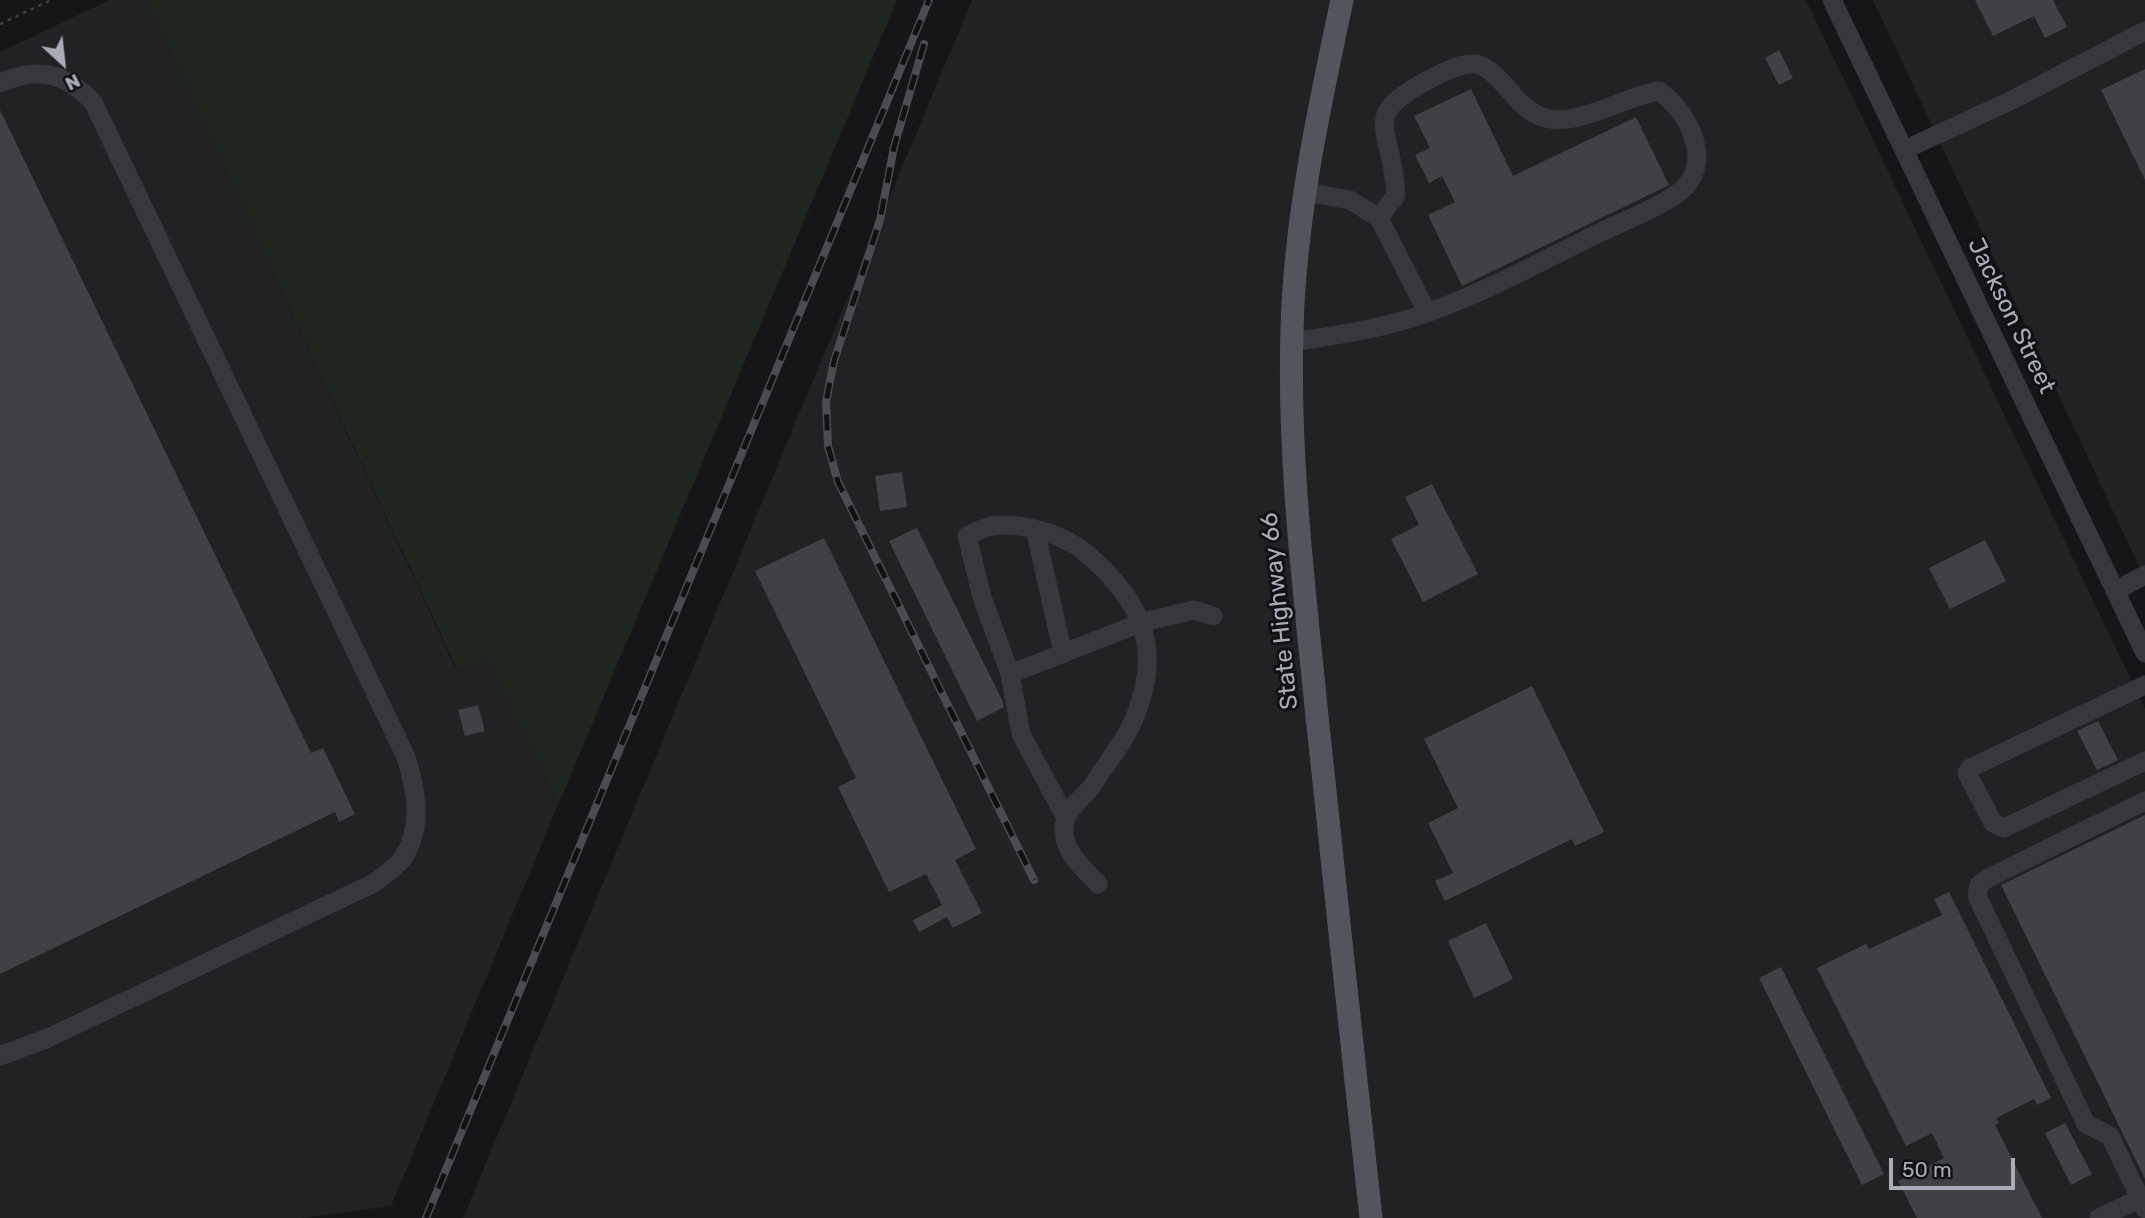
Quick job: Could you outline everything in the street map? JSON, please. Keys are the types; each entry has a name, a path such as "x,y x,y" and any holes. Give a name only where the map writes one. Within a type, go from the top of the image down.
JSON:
{"main road":[{"name":"State Highway 66","path":"1342,0 1306,192 1292,342 1295,502 1371,1218"}],"street":[{"name":"Jackson Street","path":"1832,0 2145,653"},
{"path":"1904,150 2012,100 2145,31"},
{"path":"1292,342 1353,332 1427,312 1470,296 1637,215 1685,188 1694,174 1697,157 1685,116 1673,101 1659,91 1621,100 1577,117 1550,119 1529,111 1484,66 1466,64 1408,90 1388,106 1384,121 1385,138 1395,177 1396,195 1379,218"},
{"path":"0,83 18,75 50,74 75,83 93,102 405,757 418,798 414,831 403,859 374,883 48,1038 0,1056"},
{"path":"1306,192 1350,200 1379,218 1427,312"},
{"path":"1066,818 1021,734 1010,674 982,597 967,536 992,526 1035,528 1077,545 1105,570 1143,622 1149,655 1136,715 1090,789 1066,818 1064,834 1070,855 1098,884"},
{"path":"1035,528 1063,654"},
{"path":"2115,591 2145,575"},
{"path":"1010,674 1143,622 1194,610 1213,616"},
{"path":"2145,685 1970,768 1967,773 1993,823 2004,828 2145,761"},
{"path":"2099,1218 2143,1201 2110,1136 2086,1124 1977,896 1979,885 1988,878 2145,801"}],"path":[{"path":"0,24 51,0"}],"shaded area":[{"path":"110,0 146,0 457,671 487,656 558,805 391,1206 300,1218 0,1218 0,52"},
{"path":"146,0 897,0 558,805 487,657 458,671"},
{"path":"972,0 1806,0 2145,709 2145,1218 463,1218"},
{"path":"1873,0 2145,0 2145,579"}],"building":[{"path":"1975,0 2053,0 2067,27 2045,38 2034,16 1993,36"},
{"path":"1779,50 1793,78 1779,85 1765,58"},
{"path":"2145,69 2145,180 2101,90"},
{"path":"1471,89 1513,176 1636,117 1669,185 1462,286 1428,215 1455,202 1442,176 1429,183 1415,155 1430,148 1414,116"},
{"path":"0,110 311,753 323,748 355,814 339,822 335,812 0,974"},
{"path":"902,472 907,507 880,511 875,476"},
{"path":"1432,484 1478,574 1423,602 1391,539 1419,525 1405,497"},
{"path":"917,528 1002,700 1004,707 977,721 889,541"},
{"path":"824,538 976,849 955,860 982,913 953,928 947,917 919,932 913,920 942,905 926,874 889,892 838,787 856,778 755,571"},
{"path":"1985,540 2006,581 1950,609 1929,568"},
{"path":"1532,686 1604,832 1575,846 1572,839 1445,901 1435,881 1453,873 1428,823 1458,808 1424,739"},
{"path":"478,705 485,731 465,736 458,710"},
{"path":"2098,721 2118,760 2097,770 2077,731"},
{"path":"2145,815 2145,1179 2001,885"},
{"path":"1949,892 2051,1098 2037,1105 2034,1099 1996,1118 1999,1123 1995,1125 2042,1218 1917,1218 1898,1181 1944,1158 1932,1133 1906,1146 1817,968 1866,944 1869,949 1942,915 1934,899"},
{"path":"1486,923 1513,979 1474,998 1448,941"},
{"path":"1781,967 1884,1174 1862,1185 1759,978"},
{"path":"2065,1123 2092,1174 2071,1185 2045,1133"}],"railway":[{"path":"426,1218 929,0"},
{"path":"924,44 894,147 880,220 834,361 826,402 828,446 838,482 1034,880"}]}
